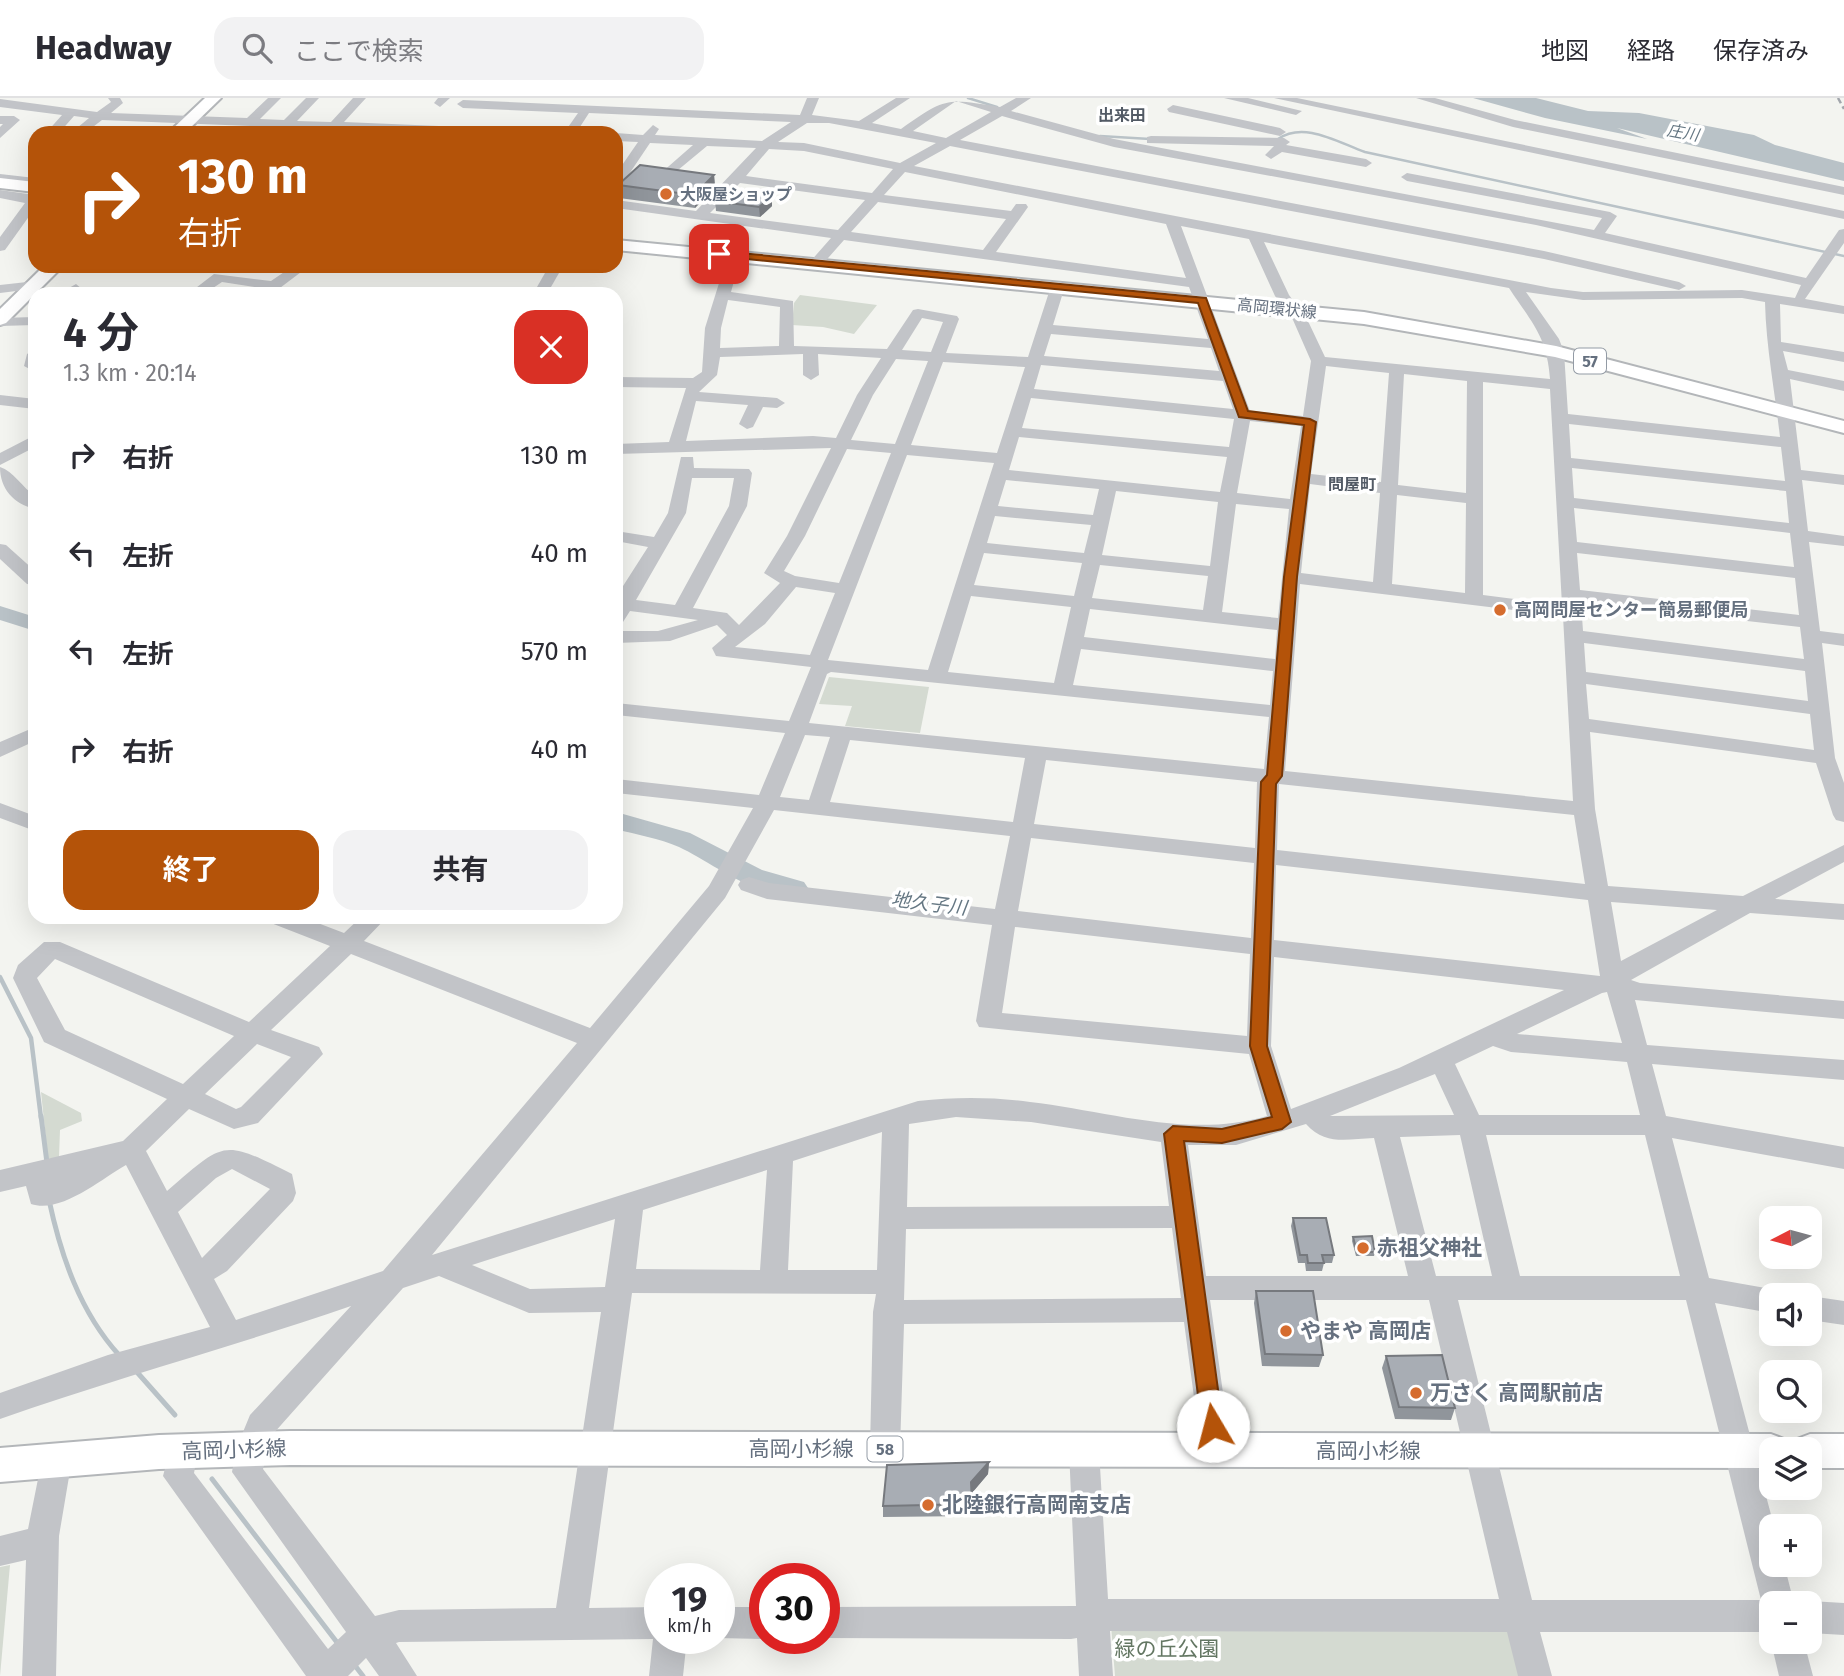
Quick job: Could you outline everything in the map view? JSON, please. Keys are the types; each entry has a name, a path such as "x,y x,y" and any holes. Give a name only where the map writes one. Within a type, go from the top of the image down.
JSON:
{"main road":[{"path":"182,126 214,98"},
{"path":"0,186 28,188"},
{"name":"高岡環状線","path":"623,246 1058,286 1199,292 1556,352 1784,409 1844,427"},
{"path":"36,285 47,273"},
{"path":"0,320 28,293"},
{"name":"高岡小杉線","path":"0,1465 57,1459 251,1449 1755,1451"},
{"path":"1822,1451 1844,1451"}],"street":[{"path":"86,126 117,103 114,98"},
{"path":"250,122 275,98"},
{"path":"287,124 313,98"},
{"path":"334,126 360,98"},
{"path":"609,110 618,98"},
{"path":"623,173 675,98"},
{"path":"861,125 904,98"},
{"path":"903,133 953,98"},
{"path":"958,98 1001,112 1108,158 1229,197"},
{"path":"816,263 901,167 1025,98"},
{"path":"1230,98 1546,163"},
{"path":"1280,98 1844,215"},
{"path":"1422,98 1513,123 1844,191"},
{"path":"0,103 98,116 305,126"},
{"path":"463,104 537,104 717,115 741,111 809,108"},
{"path":"531,125 537,104"},
{"path":"783,106 809,108 861,125 950,142 1255,171 1300,178 1346,187 1382,209 1455,223 1483,212 1494,192"},
{"path":"699,216 737,179 766,144 809,108"},
{"path":"575,126 586,109"},
{"path":"1173,109 1289,134 1229,197"},
{"path":"58,126 70,113"},
{"path":"666,176 704,141 717,115"},
{"path":"0,120 14,120 0,134"},
{"path":"220,126 225,121"},
{"path":"623,137 804,147 1030,194 1171,218 1235,214 1276,205 1322,214 1382,209 1503,232 1566,229 1597,235 1613,254 1712,293"},
{"path":"1108,158 1130,140 1281,145 1320,155 1369,161 1322,214"},
{"path":"1276,205 1320,155"},
{"path":"1382,209 1411,171 1494,192 1610,216 1597,235"},
{"path":"0,178 28,186"},
{"path":"737,179 1015,216"},
{"path":"0,194 28,189"},
{"path":"1723,191 1843,237 1797,301"},
{"path":"986,256 1030,194"},
{"path":"0,247 6,231 28,196"},
{"path":"1229,197 1235,214 1253,234 1282,296 1295,309 1319,361 1298,505 1274,776 1268,782 1259,1046 1282,1122"},
{"path":"623,205 986,256 1199,292"},
{"path":"1483,212 1503,232 1544,255 1613,254 1809,283"},
{"path":"1171,218 1243,414 1228,496 1213,616"},
{"path":"1544,255 1566,229"},
{"path":"1253,234 1583,296 1712,293 1772,297 1844,310"},
{"path":"623,602 677,513 685,473 683,446 678,430 693,389 709,374 715,353 713,328 727,281 745,257"},
{"path":"272,287 292,273"},
{"path":"205,287 219,277 257,287"},
{"path":"0,289 36,285"},
{"path":"1514,285 1551,339 1556,352 1584,809 1600,893 1611,979 1623,999 1657,1125 1696,1288 1755,1451 1776,1591"},
{"path":"936,677 1058,286"},
{"path":"724,295 788,304 786,350"},
{"path":"1772,297 1774,345 1781,373 1825,758 1844,815"},
{"path":"340,1662 247,1472 251,1449 261,1425 392,1281 717,892 742,876 764,803 797,727 844,589 952,319 918,313 865,395 796,536 773,573 791,581 844,589"},
{"path":"0,320 28,321"},
{"path":"1046,329 1217,344"},
{"path":"1774,345 1844,356"},
{"path":"715,353 810,349 893,352 1021,363 1036,360 1231,377"},
{"path":"810,349 811,375"},
{"path":"1319,361 1558,385"},
{"path":"1382,588 1397,369"},
{"path":"1781,373 1844,386"},
{"path":"1474,599 1475,377"},
{"path":"623,383 693,389 777,403"},
{"path":"1025,393 1310,422"},
{"path":"0,400 28,403"},
{"path":"747,425 758,401"},
{"path":"1560,418 1789,443"},
{"path":"1014,432 1236,453"},
{"path":"623,449 813,441 900,450 1109,485 1298,505"},
{"path":"0,460 28,444"},
{"path":"1563,462 1794,480 1844,480"},
{"path":"0,472 15,491 28,499"},
{"path":"681,612 738,506 743,473 685,473"},
{"path":"1303,478 1474,499"},
{"path":"1062,689 1109,485"},
{"path":"1566,502 1799,532 1844,541"},
{"path":"989,510 1101,521"},
{"path":"623,537 659,543"},
{"path":"977,547 1218,572"},
{"path":"1569,547 1805,574"},
{"path":"0,549 28,575"},
{"path":"1291,577 1474,599 1572,603 1811,629 1844,640"},
{"path":"791,581 758,621 722,648 723,652 819,665 1280,712"},
{"path":"964,590 1287,625"},
{"path":"623,608 720,617 738,635"},
{"path":"623,638 657,638 681,634 720,617"},
{"path":"1574,636 1814,666"},
{"path":"1073,642 1284,666"},
{"path":"1576,677 1820,709"},
{"path":"623,710 1584,809"},
{"path":"1579,724 1825,758"},
{"path":"817,810 842,732"},
{"path":"0,750 28,736"},
{"path":"1037,752 988,1021 1259,1046"},
{"path":"623,787 1600,893 1844,912"},
{"path":"0,810 28,821"},
{"path":"0,1406 108,1368 229,1335 896,1117 950,1106 985,1106 1173,1134 1222,1136 1282,1122 1442,1062 1489,1035 1611,979 1844,852"},
{"path":"742,876 766,891 1611,979 1637,992 1844,1010"},
{"path":"298,924 593,1039"},
{"path":"0,1181 47,1181 131,1149 368,924"},
{"path":"52,948 252,1033 310,1054 249,1116 234,1119 186,1097 53,1035 52,1028 25,978 26,971 52,948"},
{"path":"1489,1035 1511,1043 1844,1070"},
{"path":"1442,1062 1471,1125 1509,1289"},
{"path":"1311,1113 1326,1129 1384,1126 1657,1125 1844,1158"},
{"path":"885,1449 887,1312 896,1117"},
{"path":"1384,1126 1478,1451 1535,1676"},
{"path":"1173,1134 1216,1450"},
{"path":"131,1149 229,1335"},
{"path":"773,1280 780,1164 777,1157"},
{"path":"162,1209 178,1201 215,1161 232,1158 283,1182 283,1193 218,1263 198,1275"},
{"path":"570,1623 621,1290 628,1205"},
{"path":"891,1218 1184,1217"},
{"path":"441,1264 529,1301 621,1290 773,1280 889,1282"},
{"path":"887,1312 1433,1288 1696,1288 1759,1299"},
{"path":"1822,1310 1844,1313"},
{"path":"1084,1450 1096,1676"},
{"path":"183,1451 178,1476 340,1662 400,1676"},
{"path":"39,1676 45,1540 50,1482 57,1459"},
{"path":"0,1551 45,1540"},
{"path":"840,1623 1071,1623 1109,1615 1759,1616"},
{"path":"1822,1618 1844,1619"},
{"path":"340,1662 398,1626 644,1623"},
{"path":"666,1676 668,1654"},
{"path":"1791,1654 1796,1676"}],"green space":[{"path":"800,295 877,305 854,334 823,327 792,325 794,303"},
{"path":"829,677 929,687 920,733 845,726 852,706 819,704"},
{"path":"41,1092 81,1113 82,1121 60,1130 59,1157 48,1159"},
{"path":"10,1565 0,1676 0,1567"},
{"name":"緑の丘公園","path":"1111,1625 1509,1631 1521,1676 1115,1676"}],"water":[{"name":"庄川","path":"1473,98 1536,98 1588,111 1639,113 1754,135 1775,145 1844,163 1844,181 1617,128 1647,139 1545,118"}],"building":[{"path":"640,165 714,175 694,195 623,186 623,180"},
{"path":"726,191 772,196 759,207 715,201"},
{"path":"1293,1218 1326,1218 1334,1255 1322,1255 1324,1263 1308,1263 1307,1255 1300,1255"},
{"name":"赤祖父神社","path":"1372,1236 1375,1252 1357,1252 1353,1237"},
{"name":"やまや 高岡店","path":"1256,1291 1313,1291 1323,1355 1265,1354"},
{"name":"万さく 高岡駅前店","path":"1442,1355 1455,1408 1399,1407 1386,1356"},
{"name":"北陸銀行高岡南支店","path":"989,1462 971,1482 972,1504 883,1506 887,1465"}],"waterway":[{"path":"968,98 997,107"},
{"path":"1278,139 1299,132 1321,135 1365,152 1844,256"},
{"path":"1100,136 1150,139"},
{"name":"地久子川","path":"0,613 28,622"},
{"name":"地久子川","path":"623,822 690,842 753,876 795,888"},
{"path":"0,977 31,1038 41,1118"},
{"path":"41,1116 47,1163"},
{"path":"49,1200 66,1262 83,1302 93,1321 119,1355"},
{"path":"136,1371 175,1415"},
{"path":"212,1479 339,1645"},
{"path":"353,1663 363,1676"}],"railway":[{"path":"1838,98 1844,109"}],"place":[{"name":"大阪屋ショップ","path":"666,194"},
{"name":"高岡問屋センター簡易郵便局","path":"1500,610"},
{"name":"赤祖父神社","path":"1363,1248"},
{"name":"やまや 高岡店","path":"1286,1331"},
{"name":"万さく 高岡駅前店","path":"1416,1393"},
{"name":"北陸銀行高岡南支店","path":"928,1505"}],"district":[{"name":"出来田","path":"1122,115"},
{"name":"問屋町","path":"1352,484"}],"route":[{"path":"719,254 1202,300 1243,414 1310,422 1298,505 1274,776 1268,782 1259,1046 1282,1122 1222,1136 1173,1134 1213,1426"}]}
